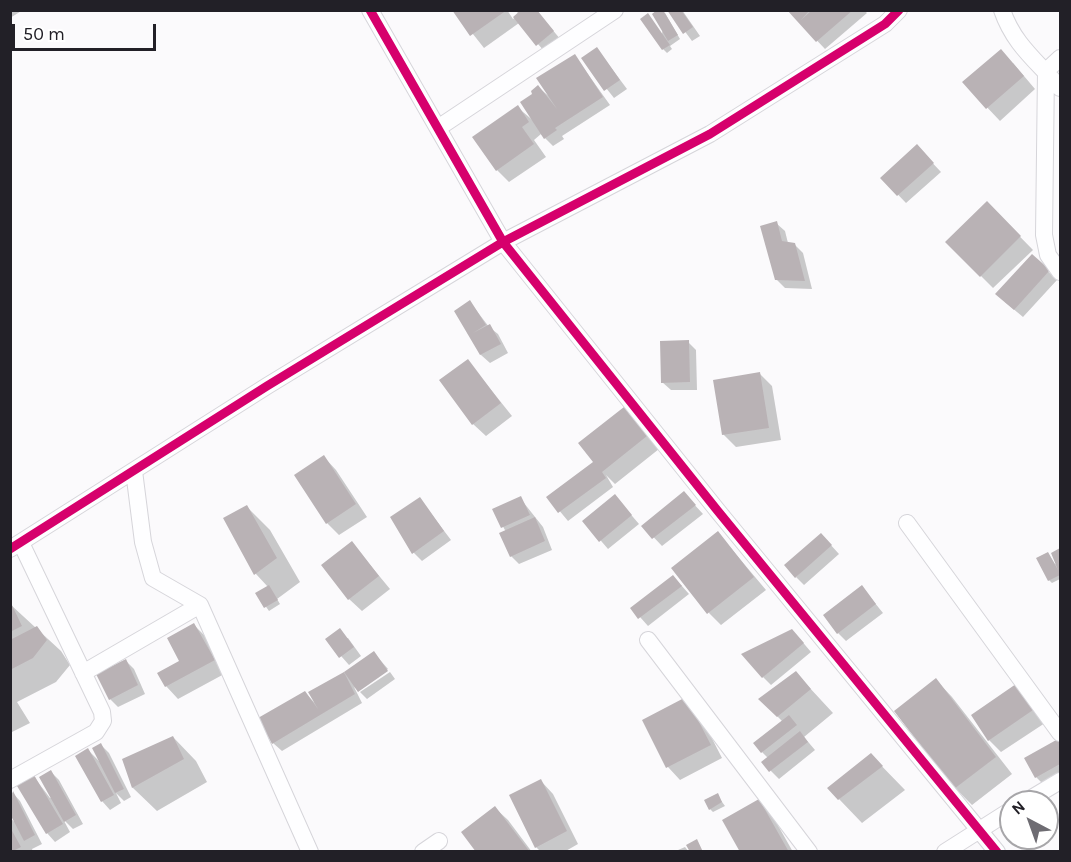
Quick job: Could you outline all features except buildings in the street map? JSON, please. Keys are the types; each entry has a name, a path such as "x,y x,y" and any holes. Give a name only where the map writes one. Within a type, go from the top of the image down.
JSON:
{"street":[{"path":"370,10 503,242 717,510 998,852"},
{"path":"438,128 615,10"},
{"path":"874,10 885,24"},
{"path":"10,780 96,732 101,727 102,712 16,546 503,242 710,134 885,24 899,10"},
{"path":"1002,10 1013,37 1060,88"},
{"path":"1060,58 1046,71 1044,235 1048,255 1060,272"},
{"path":"134,471 143,542 153,578 200,605 310,852"},
{"path":"907,523 1060,733"},
{"path":"83,673 200,605"},
{"path":"648,640 809,852"},
{"path":"1045,790 1060,781"},
{"path":"945,852 999,817"},
{"path":"423,852 439,841"}],"cycle path":[{"path":"370,10 503,242 717,510 997,852"},
{"path":"10,549 267,386 503,242 710,134 885,24 899,10"}]}
